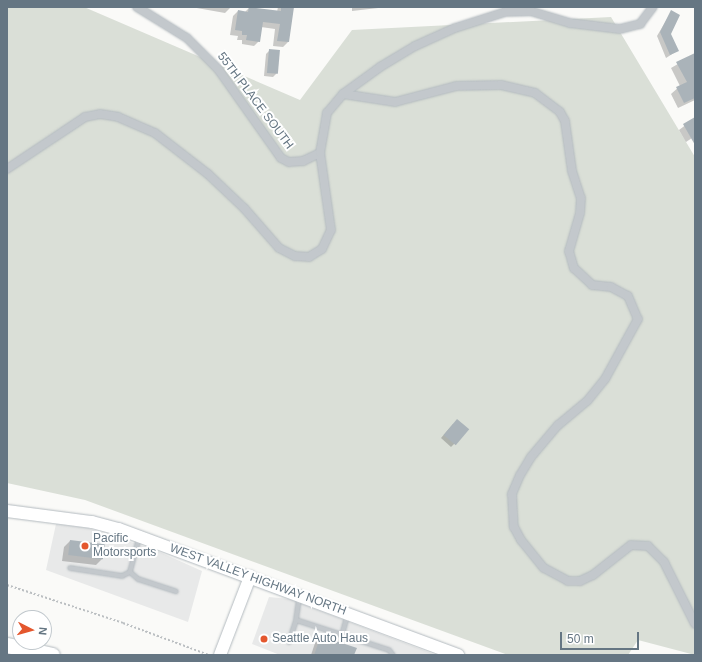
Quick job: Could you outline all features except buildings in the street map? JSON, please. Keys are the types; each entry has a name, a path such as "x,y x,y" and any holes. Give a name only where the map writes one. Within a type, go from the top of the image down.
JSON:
{"highway":[{"path":"7,645 52,655"}],"main road":[{"name":"WEST VALLEY HIGHWAY NORTH","path":"7,511 92,522 140,536 458,655"},
{"path":"220,655 250,577"}],"street":[{"name":"55TH PLACE SOUTH","path":"137,7 172,27 210,60 230,83 281,158 290,162 303,161 320,153"},
{"path":"7,169 85,117 100,114 118,117 155,133 208,174 244,208 279,248 295,256 307,257 322,249 331,228 320,153 327,113 343,94 395,56 481,18 505,12 523,11 580,25 625,29 642,22 653,7"},
{"path":"343,94 394,102 456,86 501,85 526,90 543,97 560,112 565,121 572,171 581,198 580,213 569,251 574,268 592,285 612,287 628,296 638,319 605,380 587,401 558,425 531,457 514,486 511,507 514,527 520,540 544,568 568,581 580,581 603,568 622,548 630,544 648,546 664,562 695,624"}],"lane":[{"path":"70,568 122,576 130,572 140,536"},
{"path":"130,572 138,579 176,591"},
{"path":"290,642 296,620 300,595"},
{"path":"342,635 347,613"},
{"path":"296,620 389,650 393,655"}],"path":[{"path":"7,585 123,623 209,655"}],"shaded area":[{"path":"7,7 84,7 300,100 352,30 611,17 695,157 695,655 638,640 628,655 508,655 85,500 7,483"},
{"path":"56,524 88,528 155,550 202,571 188,622 46,570"},
{"path":"269,597 289,599 436,655 280,655 252,644"}],"place":[{"name":"Pacific Motorsports","path":"85,546"},
{"name":"Seattle Auto Haus","path":"264,639"}]}
